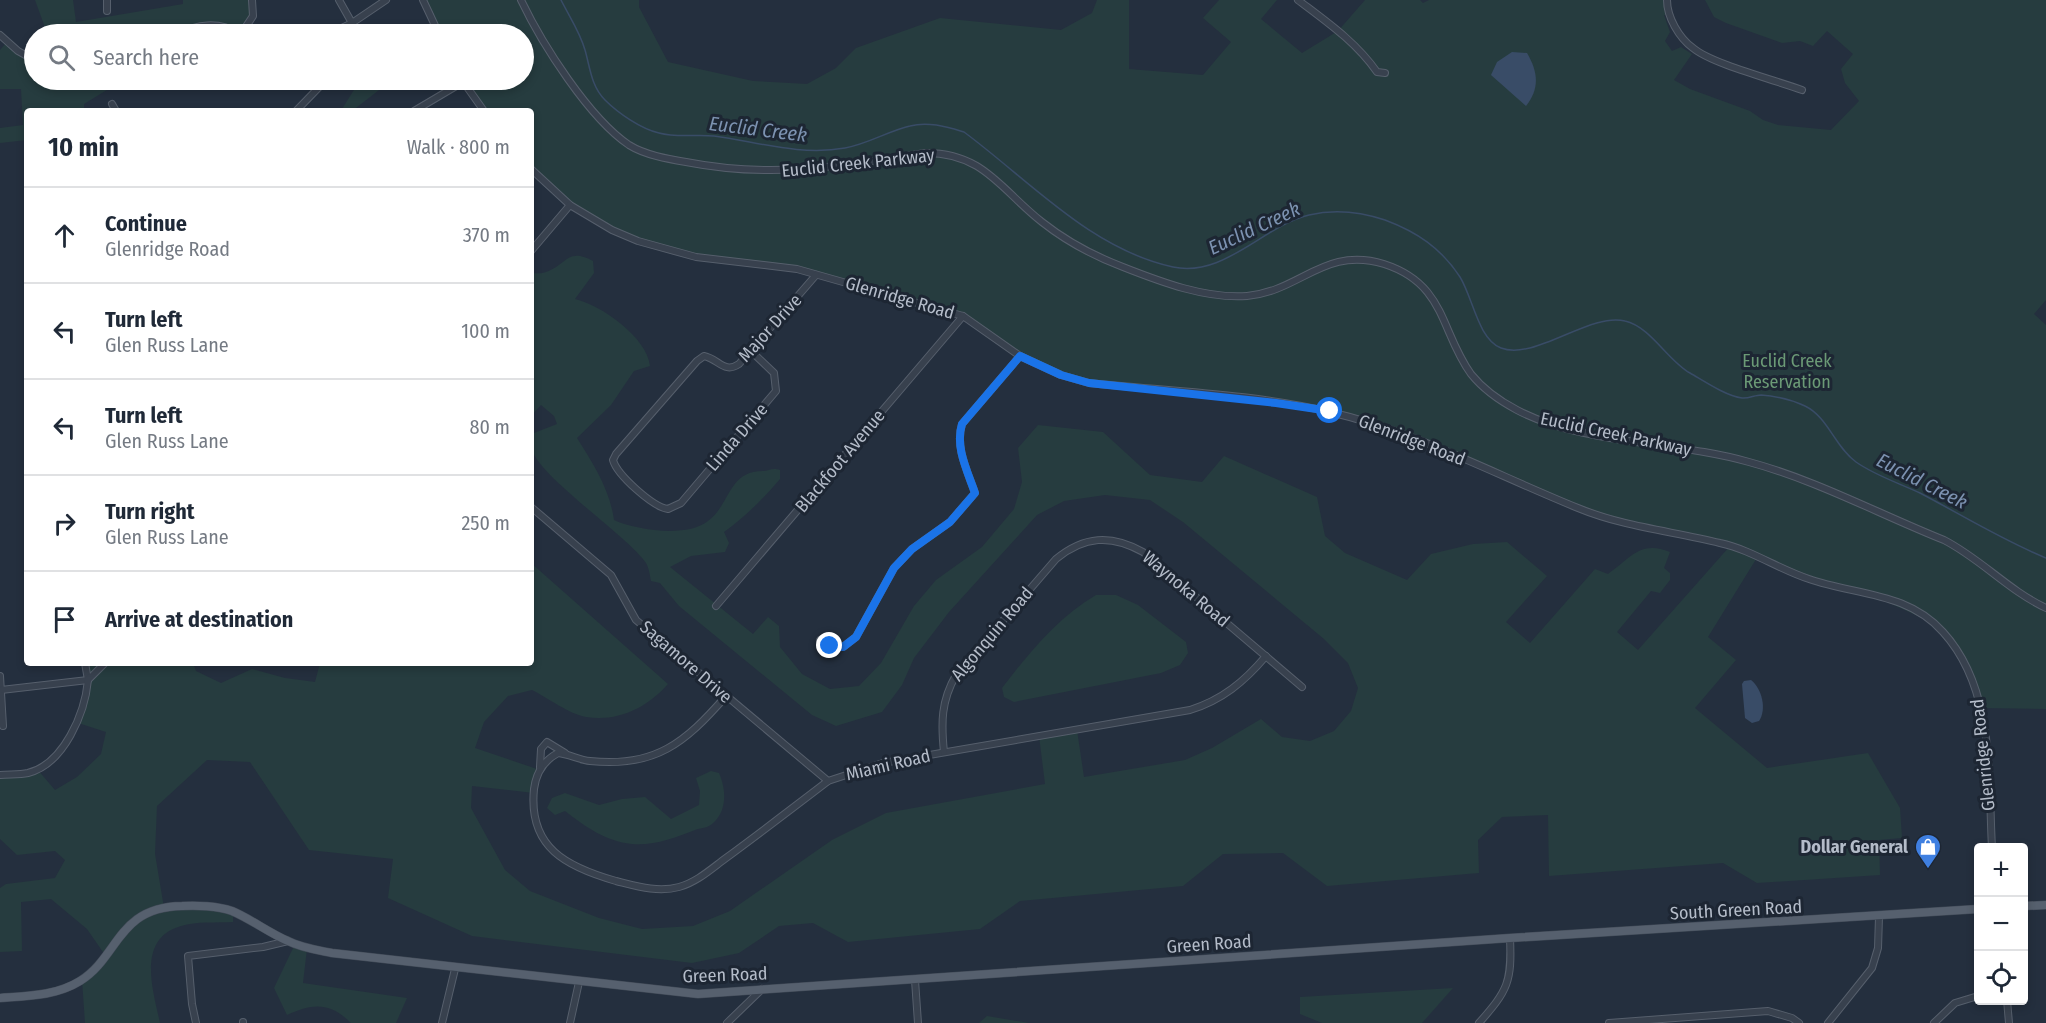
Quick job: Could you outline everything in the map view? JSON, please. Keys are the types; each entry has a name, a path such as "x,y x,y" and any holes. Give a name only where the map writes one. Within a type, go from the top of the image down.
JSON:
{"main road":[{"path":"2028,906 2046,905"},
{"name":"Green Road","path":"0,998 48,994 82,980 98,964 125,928 148,913 181,906 229,910 288,941 332,953 455,969 698,994 1494,940"},
{"name":"South Green Road","path":"1494,940 1974,909"}],"street":[{"path":"107,0 107,11"},
{"path":"248,24 254,16 252,0"},
{"path":"339,0 352,23 386,0"},
{"path":"423,0 434,24"},
{"name":"Euclid Creek Parkway","path":"521,0 572,84 610,129 630,146 654,155 716,168 771,172 801,171 926,153 964,158 984,170 1039,220 1071,243 1124,268 1223,296 1249,296 1280,289 1323,265 1338,261 1355,259 1381,263 1399,269 1422,285 1439,305 1460,355 1473,376 1493,396 1519,411 1553,424 1747,461 1784,472 1961,548 2012,589 2046,608"},
{"path":"1298,0 1354,43 1369,59 1377,72 1385,73"},
{"path":"1666,0 1682,38 1693,49 1708,57 1802,90"},
{"path":"0,35 24,54"},
{"path":"299,108 316,90"},
{"path":"419,108 448,90"},
{"path":"469,90 482,108"},
{"name":"Glenridge Road","path":"534,172 570,205 612,230 673,252 696,257 767,264 816,275 963,316 1020,356 1061,375 1089,383 1330,411 1399,432 1613,521 1745,550 1807,579 1895,600 1917,611 1942,631 1968,665 1983,720 1992,843"},
{"path":"534,247 570,205"},
{"name":"Major Drive","path":"658,507 615,466 613,460 620,449 697,361 704,356 712,357 725,368 732,369 751,351 816,275"},
{"name":"Blackfoot Avenue","path":"717,606 963,316"},
{"name":"Linda Drive","path":"658,507 668,509 681,503 776,391 774,373 751,351"},
{"path":"820,640 830,646 843,647 856,637 894,568 912,549 950,522 975,493 958,437 962,424 1020,356"},
{"name":"Sagamore Drive","path":"534,510 611,575 636,620 828,781"},
{"name":"Waynoka Road","path":"1056,559 1070,548 1089,540 1107,538 1126,543 1143,552 1302,687"},
{"name":"Algonquin Road","path":"944,752 941,719 946,697 956,675 1056,559"},
{"name":"Miami Road","path":"565,754 558,753 544,764 536,780 533,805 543,837 553,852 582,871 632,885 668,890 694,881 706,873 828,781 863,768 944,752 1190,710 1227,694 1266,656"},
{"path":"0,775 28,773 46,765 58,754 68,739 87,695 86,666"},
{"path":"2,690 88,680 102,666"},
{"path":"0,676 3,726"},
{"path":"540,770 541,749 547,742 565,754 587,761 619,762 653,757 683,741 697,729 726,696"},
{"path":"1828,1023 1872,968 1878,948 1879,917"},
{"path":"1479,1023 1508,985 1511,972 1510,938"},
{"path":"196,1023 188,956 263,947 288,941"},
{"path":"442,1023 455,969"},
{"path":"915,980 918,1023"},
{"path":"570,1023 579,982"},
{"path":"727,1023 762,989"},
{"path":"1934,1023 1955,1003 1974,997"},
{"path":"2007,1005 2009,1023"},
{"path":"1609,1023 1768,1011 1792,1018 1799,1023"}],"green space":[{"path":"35,0 73,0 76,22 183,4 183,0 252,0 254,10 246,24 44,24"},
{"name":"Euclid Creek Reservation","path":"423,0 639,0 639,7 668,62 753,81 807,84 836,68 856,48 940,18 1061,30 1092,13 1097,0 1129,0 1129,69 1203,75 1231,42 1203,18 1219,0 1277,0 1261,19 1302,53 1338,31 1365,0 1420,0 1423,3 1429,0 1667,0 1670,14 1664,15 1670,32 1665,41 1672,51 1681,47 1692,54 1674,80 1690,89 1750,111 1763,120 1778,125 1831,130 1859,101 1845,83 1841,69 1853,54 1827,31 1813,46 1800,41 1782,43 1726,23 1714,17 1705,0 2046,0 2046,300 2034,314 2046,325 2046,709 1981,708 1968,665 1931,622 1865,592 1817,582 1758,556 1708,637 1736,660 1695,708 1767,768 1868,753 1900,808 1902,838 1879,840 1880,875 1757,883 1723,863 1549,876 1548,815 1502,817 1478,840 1479,873 1327,886 1283,853 1223,854 1183,886 1020,901 980,929 848,942 813,923 779,926 739,953 692,963 472,936 388,898 393,859 309,850 250,762 207,760 157,806 155,854 164,908 181,906 233,912 233,922 187,924 167,933 158,942 151,967 160,1023 85,1023 82,980 105,955 87,929 51,899 21,902 22,951 0,952 0,888 6,884 55,878 65,860 55,851 17,855 0,839 0,775 37,769 55,790 77,777 101,754 106,732 75,722 87,695 85,666 194,666 196,671 221,683 252,669 285,678 315,682 319,666 534,666 534,566 668,684 651,700 631,711 598,718 579,715 532,690 508,696 484,722 475,748 540,770 534,793 472,786 471,808 505,870 530,891 599,918 642,929 693,926 730,911 832,840 886,813 1045,784 1039,736 1077,730 1084,777 1185,760 1212,748 1261,719 1282,737 1310,741 1334,731 1351,711 1358,688 1348,663 1324,639 1183,522 1150,500 1105,495 1064,501 1037,515 949,612 914,658 902,685 882,712 836,726 812,715 679,606 660,583 651,581 646,563 635,551 547,472 536,458 534,433 557,424 554,416 541,405 534,413 534,273 553,269 572,256 584,257 593,261 594,273 575,299 586,302 621,324 641,344 650,366 634,371 611,405 577,438 605,487 614,520 635,527 661,531 675,531 699,526 716,514 736,482 743,476 752,472 780,470 780,479 774,486 724,532 729,543 725,552 691,556 670,567 753,634 768,617 779,626 780,647 802,674 830,689 859,686 881,663 914,606 936,580 982,547 1014,509 1022,482 1018,448 1038,425 1103,432 1150,475 1202,482 1224,456 1317,497 1325,536 1345,553 1407,580 1431,554 1473,544 1507,542 1547,576 1506,622 1530,643 1595,569 1608,574 1636,552 1651,548 1660,549 1670,552 1664,568 1670,573 1670,580 1660,593 1651,591 1617,632 1638,650 1730,546 1613,521 1391,429 1276,403 1089,383 1040,366 966,318 797,269 696,257 638,241 570,205 534,172 534,108 482,108 469,90 534,90 534,24 434,24"},
{"path":"7,42 24,53 24,90 107,90 84,104 84,108 24,108 24,140 0,143 0,128 23,125 21,89 0,89 0,50"},
{"path":"354,90 379,90 356,108 343,108"},
{"path":"1096,595 1116,595 1138,605 1186,642 1188,653 1180,665 1161,673 1014,702 1004,697 1002,688 1033,649 1056,625"},
{"path":"711,771 719,773 724,793 723,806 717,819 708,826 656,843 632,844 613,840 588,828 565,811 555,815 547,808 552,798 565,793 599,805 622,799 645,797 671,819 699,805 700,791 696,778"},
{"path":"295,944 307,949 303,983 407,998 396,1023 351,1023 336,1011 321,1007 305,1008 287,1015 274,988"},
{"path":"1453,988 1422,1023 1322,1023 1300,1014 1300,997"},
{"path":"987,1016 1029,1023 979,1023"}],"water":[{"path":"1512,52 1527,53 1535,73 1534,93 1526,106 1491,75 1497,62"},
{"path":"1751,680 1758,689 1763,705 1759,721 1752,723 1745,718 1742,684 1744,681"}],"waterway":[{"name":"Euclid Creek","path":"561,0 580,37 600,95 623,115 652,131 673,135 714,136 795,149 828,150 853,146 902,128 917,125 931,124 951,128 964,132 1062,211 1088,229 1114,245 1143,258 1173,267 1192,268 1209,265 1243,249 1276,229 1309,215 1347,212 1385,220 1418,236 1445,258 1465,286 1481,327 1493,343 1501,348 1515,350 1530,348 1596,323 1611,320 1634,324 1682,367 1708,384 1736,397 1759,395 1778,397 1805,406 1820,417 1842,448 1856,462 2046,558"}],"place":[{"name":"Dollar General","path":"1928,870"}],"route":[{"path":"830,646 843,647 856,637 882,585 894,568 912,549 950,522 975,493 958,437 962,424 1020,356 1061,375 1089,383 1330,411"}]}
